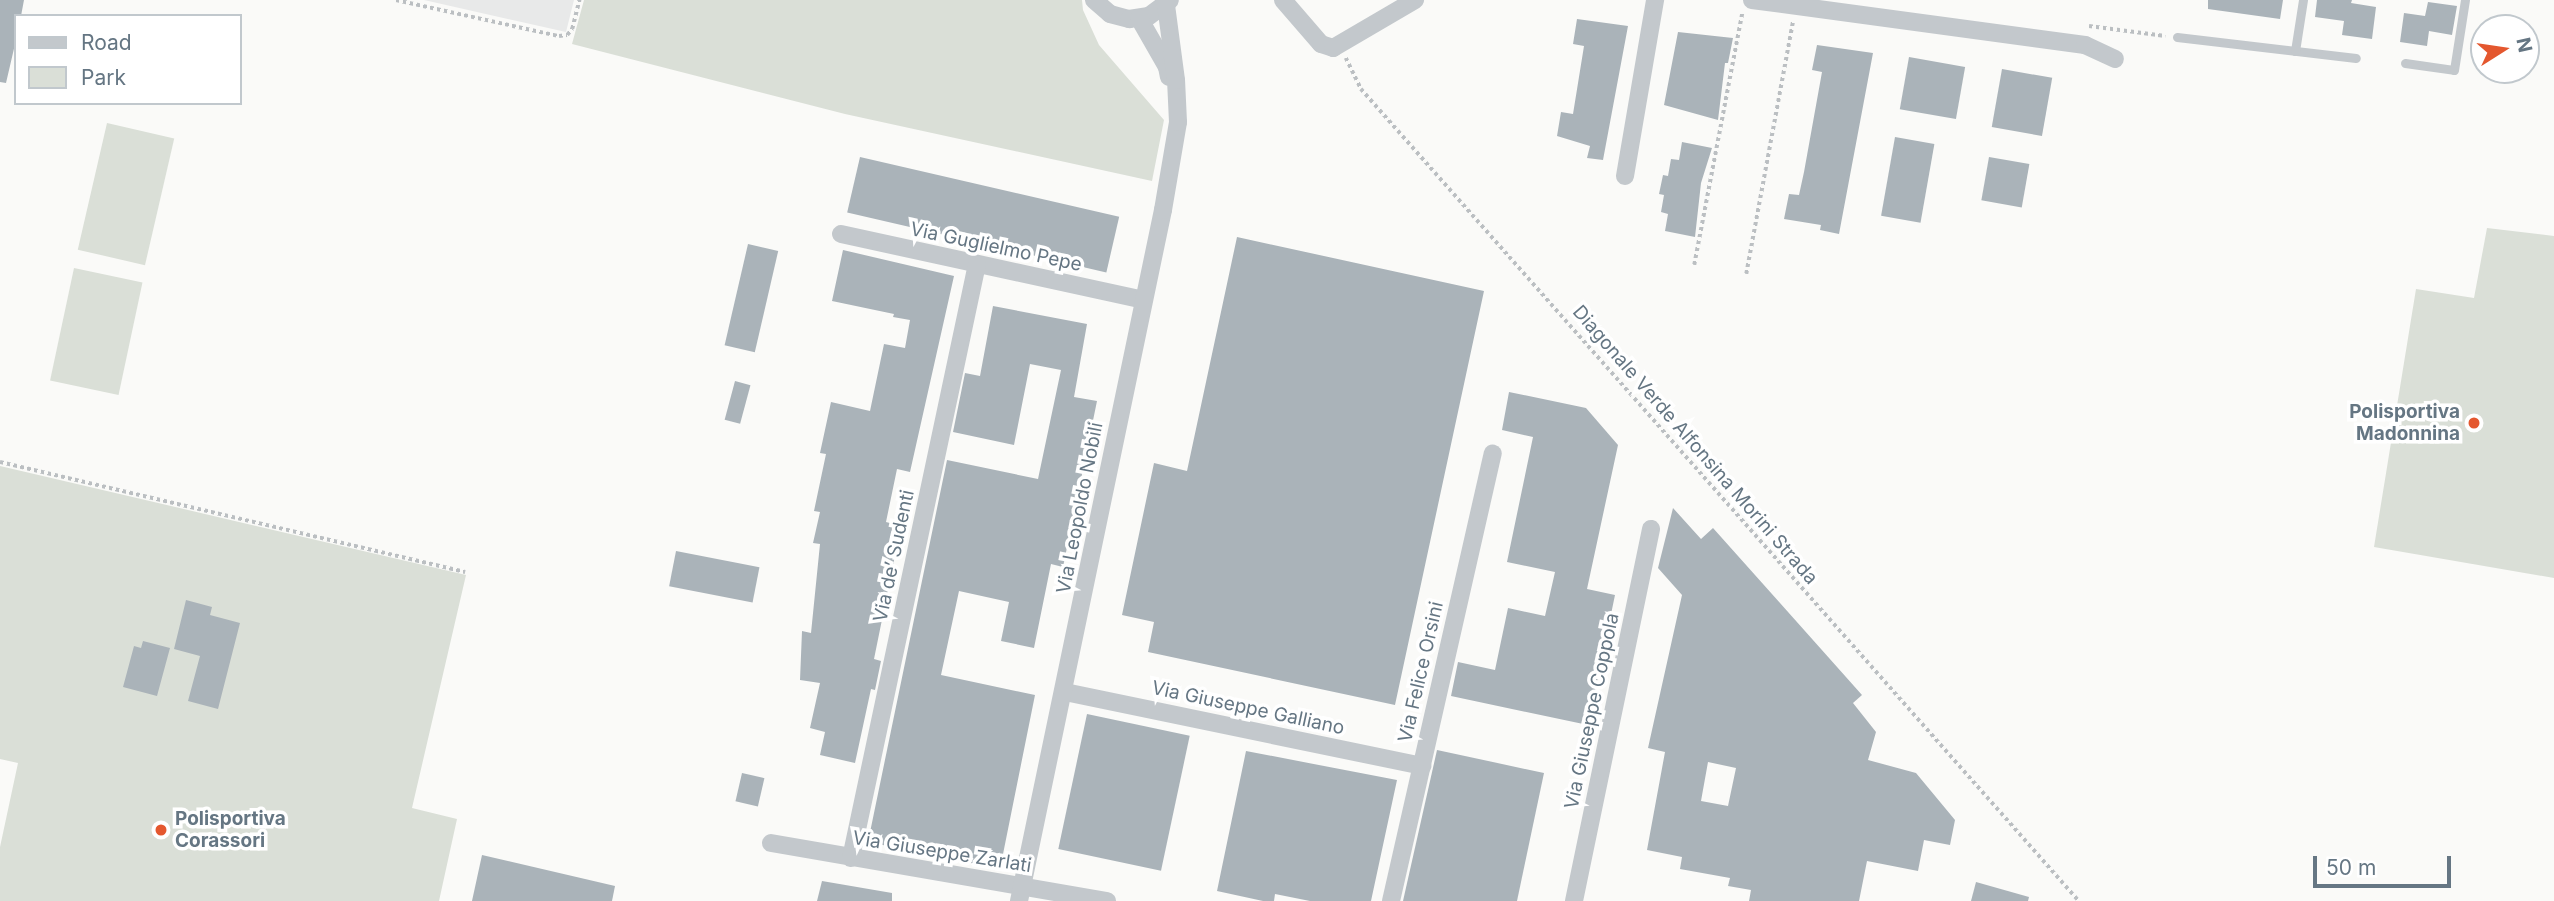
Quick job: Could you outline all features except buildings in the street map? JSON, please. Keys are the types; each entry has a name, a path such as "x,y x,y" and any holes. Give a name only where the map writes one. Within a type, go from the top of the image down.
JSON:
{"street":[{"path":"1094,0 1110,14 1139,18 1149,16 1168,2"},
{"path":"1283,0 1321,44 1333,48 1415,0"},
{"path":"1625,176 1655,0"},
{"path":"1752,0 2085,46 2115,59"},
{"name":"Via Leopoldo Nobili","path":"1021,894 1065,692 1163,210 1178,122 1168,2"},
{"name":"Via Leopoldo Nobili","path":"1139,18 1167,67 1178,122"},
{"name":"Via Guglielmo Pepe","path":"841,234 1143,300"},
{"name":"Via de’ Sudenti","path":"851,858 977,264"},
{"name":"Via Felice Orsini","path":"1391,901 1493,453"},
{"name":"Via Giuseppe Coppola","path":"1574,901 1651,529"},
{"name":"Via Giuseppe Galliano","path":"1065,692 1422,766"},
{"name":"Via Giuseppe Zarlati","path":"771,843 1021,894 1107,901"}],"lane":[{"path":"2295,51 2303,0"},
{"path":"2405,63 2455,70 2465,0"},
{"path":"2177,37 2356,58"}],"path":[{"path":"396,0 559,36 567,35 572,29 579,0"},
{"path":"1695,265 1744,0"},
{"path":"1745,274 1795,7"},
{"name":"Diagonale Verde Alfonsina Morini Strada","path":"1340,46 1362,89 2079,901"},
{"path":"0,462 465,572"}],"shaded area":[{"path":"424,0 574,0 566,32"}],"green space":[{"path":"584,0 1082,0 1083,10 1099,45 1164,120 1152,181 845,114 572,44"},
{"path":"107,123 174,139 145,265 78,250"},
{"name":"Polisportiva Madonnina","path":"2487,228 2554,236 2554,578 2374,547 2416,289 2474,298"},
{"path":"74,268 142,283 119,395 50,380"},
{"path":"0,466 466,575 412,808 457,819 439,901 0,901 0,847 18,763 0,759"}],"place":[{"name":"Polisportiva Madonnina","path":"2474,423"},
{"name":"Polisportiva Corassori","path":"161,830"}]}
